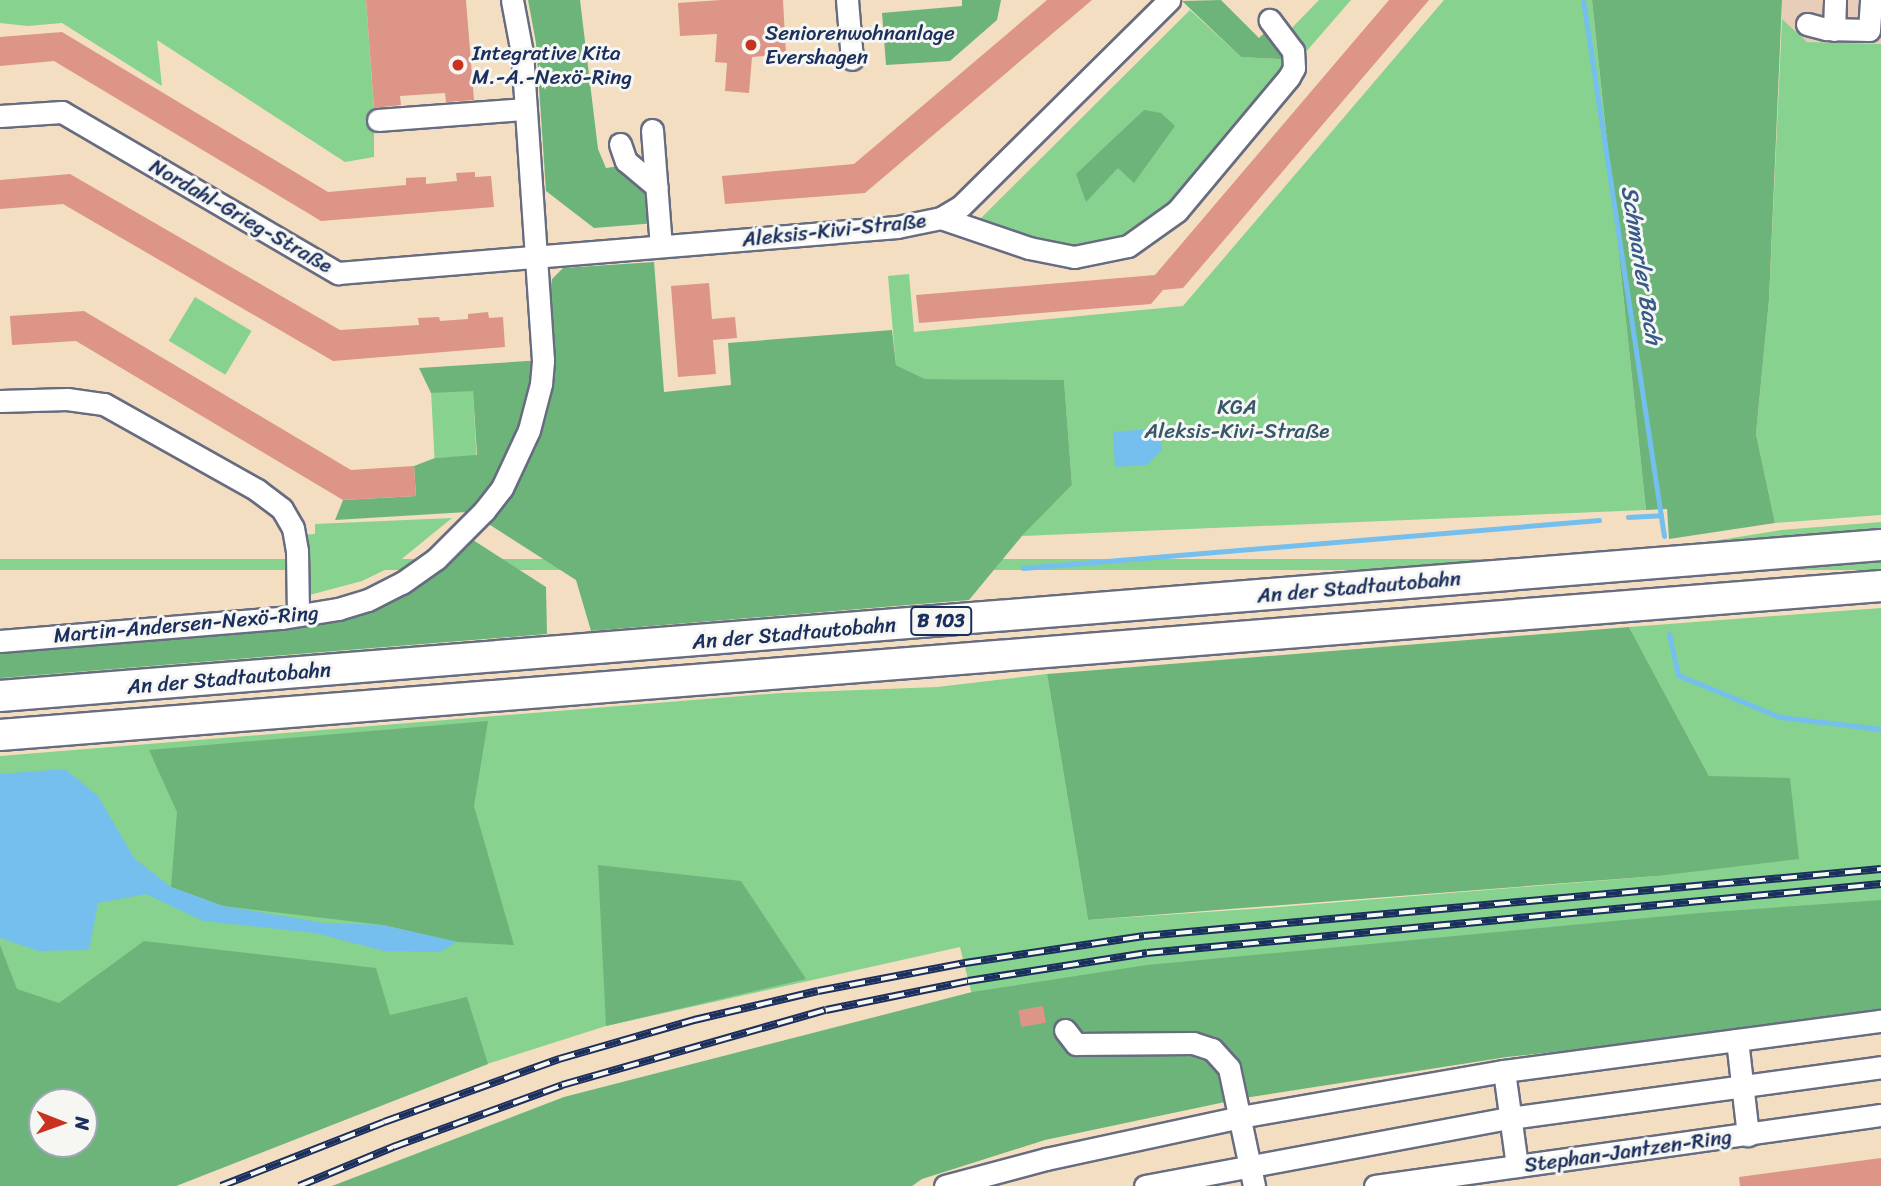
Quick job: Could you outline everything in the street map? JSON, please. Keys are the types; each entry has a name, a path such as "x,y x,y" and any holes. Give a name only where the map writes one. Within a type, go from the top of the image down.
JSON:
{"highway":[{"name":"An der Stadtautobahn","path":"0,696 1875,543"},
{"name":"An der Stadtautobahn","path":"0,735 1881,586"}],"street":[{"name":"Martin-Andersen-Nexö-Ring","path":"0,641 298,615 338,609 368,600 402,583 436,559 472,526 502,488 529,430 541,384 543,360 522,53 512,0"},
{"path":"847,0 852,59"},
{"name":"Aleksis-Kivi-Straße","path":"537,256 897,227 941,218 961,206 1169,0"},
{"path":"1834,30 1835,0"},
{"path":"1807,24 1834,30 1870,30 1871,0"},
{"path":"941,218 1029,248 1074,257 1128,246 1177,211 1289,77 1294,68 1293,51 1270,20"},
{"path":"378,120 526,108"},
{"name":"Nordahl-Grieg-Straße","path":"0,116 62,112 338,273 537,256"},
{"path":"652,130 661,246"},
{"path":"620,144 626,161 657,187"},
{"path":"0,401 77,399 104,404 257,490 282,509 293,528 297,551 298,615"},
{"path":"945,1186 1046,1159 1240,1117 1504,1071 1881,1021"},
{"path":"1065,1030 1076,1044 1203,1044 1212,1049 1229,1068 1254,1186"},
{"path":"1737,1040 1748,1135"},
{"path":"1145,1186 1250,1164 1510,1118 1881,1067"},
{"path":"1504,1071 1517,1166"},
{"name":"Stephan-Jantzen-Ring","path":"1375,1186 1881,1115"}],"shaded area":[{"path":"1782,0 1881,0 1881,44 1806,42 1782,19"}],"green space":[{"path":"0,0 366,0 374,110 374,157 345,162 157,40 162,86 62,23 28,26 0,23"},
{"path":"528,0 580,0 598,149 606,168 649,162 656,223 594,228 546,191 536,43"},
{"path":"962,0 1001,0 997,20 950,61 886,65 882,13 962,6"},
{"path":"1221,0 1259,38 1272,26 1295,60 1241,57 1182,1"},
{"path":"1319,0 1351,0 1305,53 1290,42 1286,34"},
{"name":"KGA Aleksis-Kivi-Straße","path":"1444,0 1592,0 1646,510 1022,536 1072,485 1064,381 925,379 896,365 888,276 909,274 914,332 1183,306"},
{"path":"1592,0 1782,0 1769,300 1756,434 1775,523 1669,539 1667,509 1646,510"},
{"path":"1190,10 1241,57 1295,60 1177,211 1099,253 974,225"},
{"path":"1782,19 1807,42 1881,44 1881,515 1775,523 1756,434 1769,300"},
{"path":"1144,110 1161,113 1175,126 1134,183 1118,168 1086,202 1076,174"},
{"path":"654,262 664,392 731,385 728,343 892,330 896,365 925,379 1064,380 1072,485 1022,536 969,600 591,631 576,580 487,523 522,464 552,279 563,268"},
{"path":"195,297 252,331 225,375 169,341"},
{"path":"543,360 541,384 484,511 335,520 343,500 416,496 414,466 435,458 477,455 473,391 431,393 419,368"},
{"path":"473,390 476,456 435,458 431,392"},
{"path":"452,518 393,566 362,581 302,597 302,535 315,534 315,524"},
{"path":"1881,522 1881,529 1733,543 0,684 0,678 1682,546 1781,530"},
{"path":"473,540 546,587 547,634 0,678 0,649 368,609 404,594 442,567"},
{"path":"0,559 1881,559 1881,570 0,570"},
{"path":"1881,608 1881,1001 985,1048 960,947 606,1026 487,1064 176,1186 0,1186 0,756 781,693 937,687 1047,674 1088,920 1657,876 1709,776 1629,627"},
{"path":"1629,627 1709,776 1790,778 1799,859 1657,876 1088,920 1047,674"},
{"path":"488,721 474,806 514,945 457,942 383,925 223,906 171,887 177,812 149,750"},
{"path":"598,865 741,881 806,979 606,1026"},
{"path":"1881,900 1881,1016 1507,1057 1244,1098 1045,1140 922,1179 912,1186 332,1186 564,1097 972,992 1147,965 1699,913"},
{"path":"144,941 376,968 390,1015 467,997 488,1064 176,1186 0,1186 0,945 17,989 59,1003"}],"water":[{"path":"1161,428 1162,450 1147,465 1115,467 1113,432"},
{"path":"65,769 98,796 134,858 171,887 223,906 324,923 383,925 457,942 440,952 384,951 315,933 203,921 146,894 98,903 89,950 39,951 0,938 0,774"}],"building":[{"name":"Integrative Kita M.-A.-Nexö-Ring","path":"366,0 466,0 474,100 446,102 445,93 400,96 401,105 374,108"},
{"name":"Seniorenwohnanlage Evershagen","path":"783,0 786,54 752,57 749,93 725,91 727,63 715,62 717,34 680,36 678,3"},
{"path":"1047,0 1092,0 865,193 725,204 722,176 854,164"},
{"path":"1389,0 1429,0 1183,288 1163,290 1151,304 919,323 916,295 1155,275"},
{"path":"62,32 328,192 406,185 406,178 426,177 426,184 457,181 456,173 475,172 475,177 491,176 494,207 321,221 54,61 0,66 0,37"},
{"path":"70,174 340,330 419,325 418,318 439,317 440,321 468,319 468,314 488,312 489,318 503,317 505,347 333,361 63,204 0,209 0,180"},
{"path":"709,283 712,319 735,317 737,338 713,340 716,374 678,377 671,286"},
{"path":"84,311 351,470 414,466 416,496 343,500 76,341 12,345 10,316"},
{"path":"1043,1006 1046,1023 1021,1027 1018,1010"},
{"path":"1881,1158 1881,1186 1740,1186 1739,1177"}],"waterway":[{"name":"Schmarler Bach","path":"1583,0 1664,536"},
{"path":"1628,517 1661,515"},
{"path":"1023,568 1599,520"},
{"name":"Schmarler Bach","path":"1669,634 1678,675 1780,717 1881,729"}],"railway":[{"path":"221,1186 384,1122 559,1059 694,1020 818,991 965,963 1144,936 1881,869"},
{"path":"299,1186 393,1147 562,1085 826,1010 968,981 1147,953 1881,884"}],"place":[{"name":"Seniorenwohnanlage Evershagen","path":"751,45"},
{"name":"Integrative Kita M.-A.-Nexö-Ring","path":"458,65"}]}
